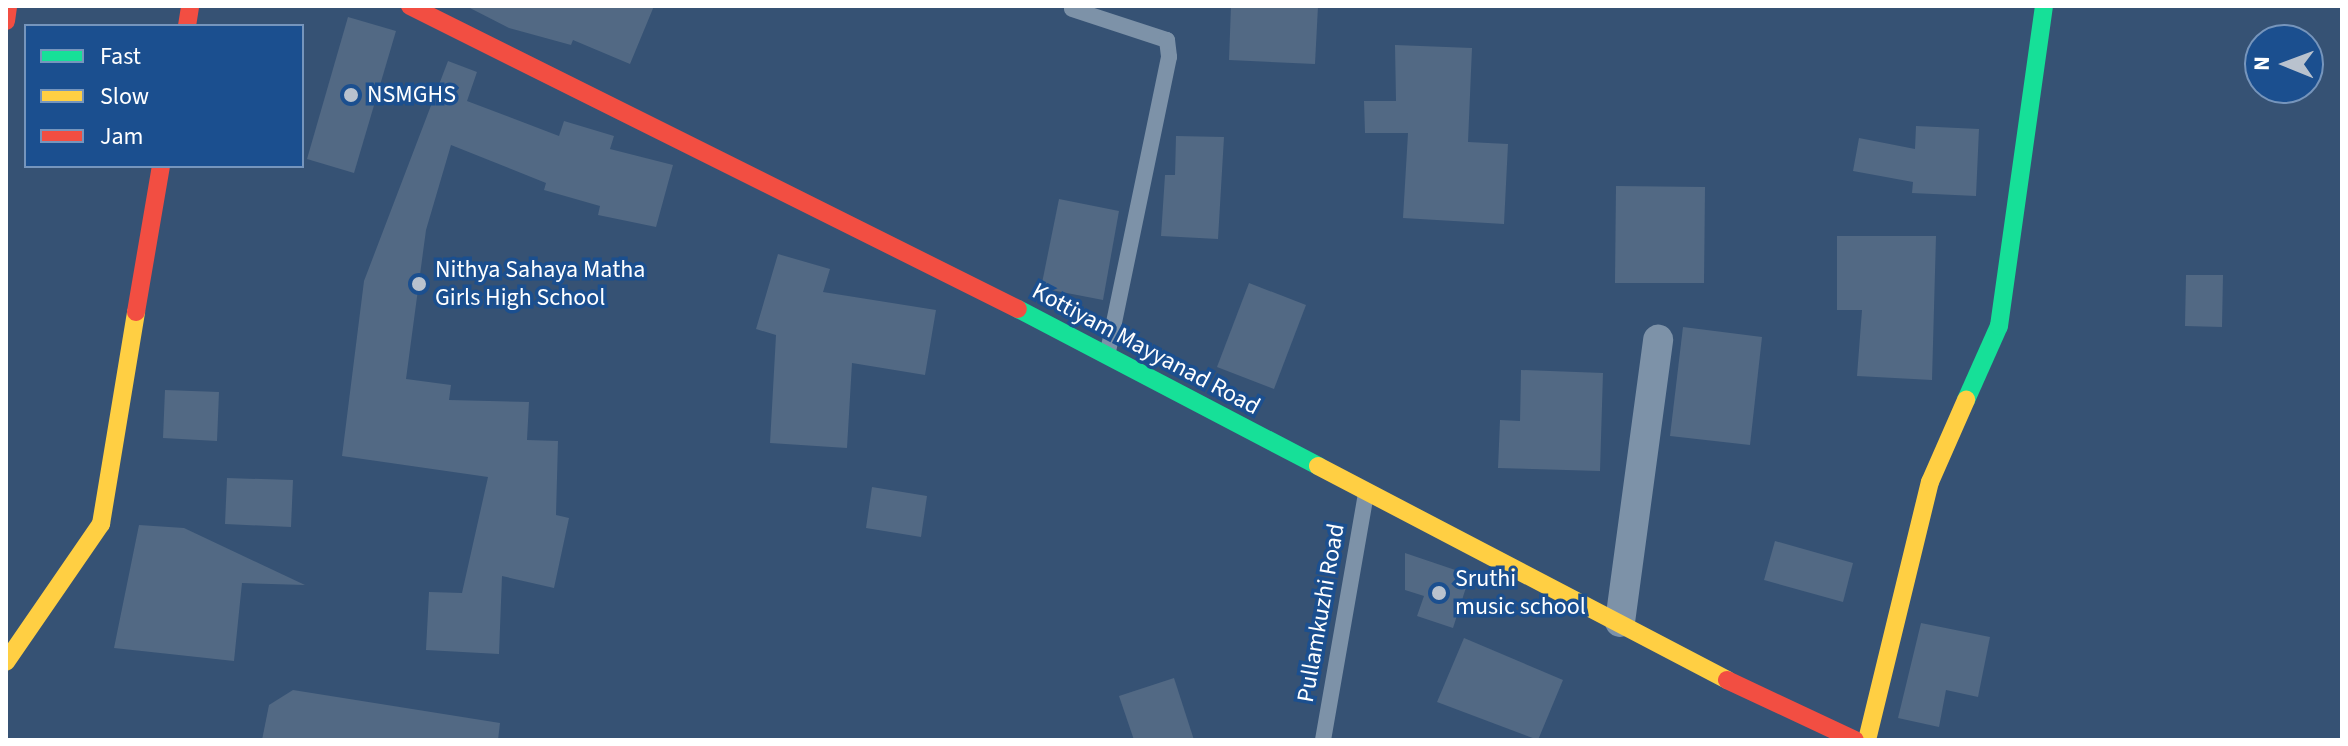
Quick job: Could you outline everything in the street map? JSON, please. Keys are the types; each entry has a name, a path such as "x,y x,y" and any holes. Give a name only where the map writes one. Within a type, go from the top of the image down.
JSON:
{"main road":[{"path":"6,21 8,6"},
{"name":"Kottiyam Mayyanad Road","path":"410,6 1108,354 1366,494 1620,622 1681,659 1855,740"},
{"path":"1867,740 1930,482 1999,326 2044,6"},
{"path":"6,662 101,524 161,168"}],"street":[{"path":"1620,622 1658,340"}],"lane":[{"path":"1072,9 1167,40 1169,57 1108,354"},
{"name":"Pullamkuzhi Road","path":"1323,740 1366,494"}],"building":[{"path":"466,6 654,6 630,64 573,40 571,45 509,28"},
{"path":"1231,6 1318,6 1315,64 1229,60"},
{"name":"NSMGHS","path":"348,17 396,31 354,173 307,159"},
{"path":"1395,45 1472,48 1468,142 1508,144 1504,224 1403,218 1408,133 1365,133 1364,101 1396,101"},
{"path":"448,61 477,72 467,101 559,136 564,121 614,136 610,149 673,165 656,227 598,215 600,206 544,190 546,183 451,145 426,230 406,379 451,385 449,400 529,402 527,440 558,441 556,515 569,518 554,588 502,576 499,654 426,650 429,592 462,593 488,477 342,456 364,281"},
{"path":"1916,126 1979,129 1976,196 1912,193 1913,182 1853,171 1859,138 1915,149"},
{"path":"1176,136 1224,137 1218,239 1161,236 1165,175 1175,175"},
{"path":"1616,186 1705,187 1704,283 1615,283"},
{"path":"1059,199 1119,211 1103,300 1041,288"},
{"path":"1837,236 1936,236 1932,380 1857,376 1862,310 1837,310"},
{"path":"778,254 830,269 823,292 936,310 925,375 852,363 847,448 770,443 776,335 756,329"},
{"path":"2186,275 2223,275 2222,327 2185,326"},
{"path":"1249,283 1306,305 1274,389 1217,367"},
{"path":"1683,327 1762,337 1750,445 1670,436"},
{"path":"1521,370 1603,373 1600,471 1498,468 1500,420 1520,421"},
{"path":"165,390 219,392 217,441 163,438"},
{"path":"227,478 293,480 291,527 225,524"},
{"path":"872,487 927,496 921,537 866,528"},
{"path":"139,525 184,528 305,585 242,583 234,661 114,648"},
{"path":"1775,541 1853,563 1843,602 1764,580"},
{"name":"Sruthi music school","path":"1405,553 1470,575 1453,628 1417,616 1424,596 1405,590"},
{"path":"1921,623 1990,637 1978,697 1946,690 1939,727 1898,718"},
{"path":"1464,638 1563,680 1538,740 1437,702"},
{"path":"1174,678 1194,740 1134,740 1119,696"},
{"path":"293,690 500,723 498,740 262,740 269,705"}],"traffic: fast":[{"path":"1966,400 1999,326 2044,6"},
{"path":"1018,309 1318,466"}],"traffic: slow":[{"path":"6,662 101,524 136,312"},
{"path":"1867,740 1930,482 1966,400"},
{"path":"1318,466 1727,680"}],"traffic: jam":[{"path":"6,21 8,6"},
{"path":"187,24 190,6"},
{"path":"410,6 1018,309"},
{"path":"136,312 161,168"},
{"path":"1727,680 1855,740"}],"place":[{"name":"NSMGHS","path":"351,95"},
{"name":"Nithya Sahaya Matha Girls High School","path":"419,284"},
{"name":"Sruthi music school","path":"1439,593"}]}
